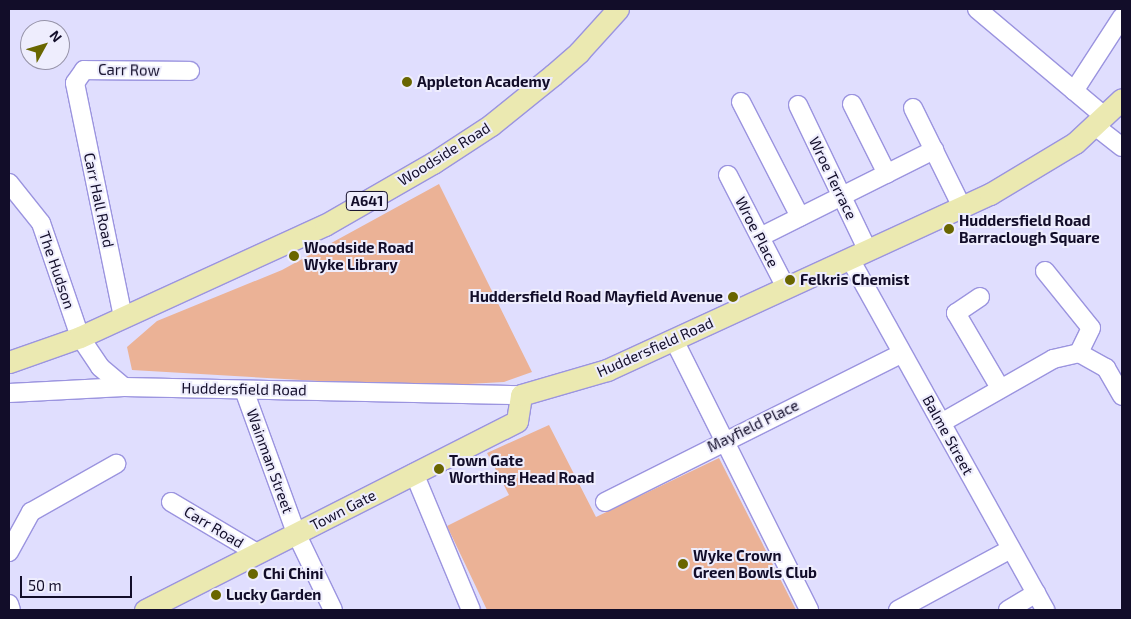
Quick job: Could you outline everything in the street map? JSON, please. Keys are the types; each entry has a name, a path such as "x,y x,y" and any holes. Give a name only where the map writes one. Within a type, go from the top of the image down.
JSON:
{"main road":[{"name":"Woodside Road","path":"80,337 326,225 463,144 553,75 579,52 618,9"},
{"name":"Huddersfield Road","path":"521,395 607,370 962,207 1014,181 1075,143 1122,99"},
{"name":"A641","path":"9,362 80,337"},
{"name":"Town Gate","path":"145,610 517,421 521,395"}],"street":[{"path":"977,9 1074,91 1122,147"},
{"path":"1074,91 1122,17"},
{"name":"Carr Row","path":"75,84 84,70 190,71"},
{"name":"Carr Hall Road","path":"75,84 123,317"},
{"path":"741,102 800,217"},
{"path":"852,104 888,174"},
{"name":"Wroe Terrace","path":"798,105 842,196 859,255"},
{"path":"913,108 962,207"},
{"path":"760,237 934,150"},
{"name":"Wroe Place","path":"728,175 786,288"},
{"name":"The Hudson","path":"9,183 41,223 80,337"},
{"name":"Balme Street","path":"859,255 902,353 1045,610"},
{"path":"1045,271 1091,328 1079,354"},
{"path":"980,297 956,312 1000,388"},
{"path":"80,337 100,367 124,387"},
{"path":"674,340 810,610"},
{"name":"Mayfield Place","path":"606,502 724,440 902,353"},
{"path":"942,423 1053,359 1079,354 1106,368 1122,396"},
{"name":"Huddersfield Road","path":"9,393 124,387 521,395"},
{"name":"Wainman Street","path":"244,390 296,533 333,610"},
{"path":"9,552 31,512 116,464"},
{"path":"414,473 471,610"},
{"name":"Carr Road","path":"171,502 257,553"},
{"path":"898,610 1011,549"},
{"path":"1008,610 1036,593"},
{"path":"9,604 11,610"}],"shaded area":[{"path":"439,184 532,372 504,382 371,384 132,370 127,347 157,321 282,270"},
{"path":"549,425 596,517 719,458 796,610 487,610 447,526 509,495 487,453"}],"place":[{"name":"Appleton Academy","path":"407,82"},
{"name":"Huddersfield Road Barraclough Square","path":"949,229"},
{"name":"Woodside Road Wyke Library","path":"294,256"},
{"name":"Felkris Chemist","path":"790,280"},
{"name":"Huddersfield Road Mayfield Avenue","path":"733,297"},
{"name":"Town Gate Worthing Head Road","path":"439,469"},
{"name":"Wyke Crown Green Bowls Club","path":"683,564"},
{"name":"Chi Chini","path":"253,574"},
{"name":"Lucky Garden","path":"216,595"}]}
